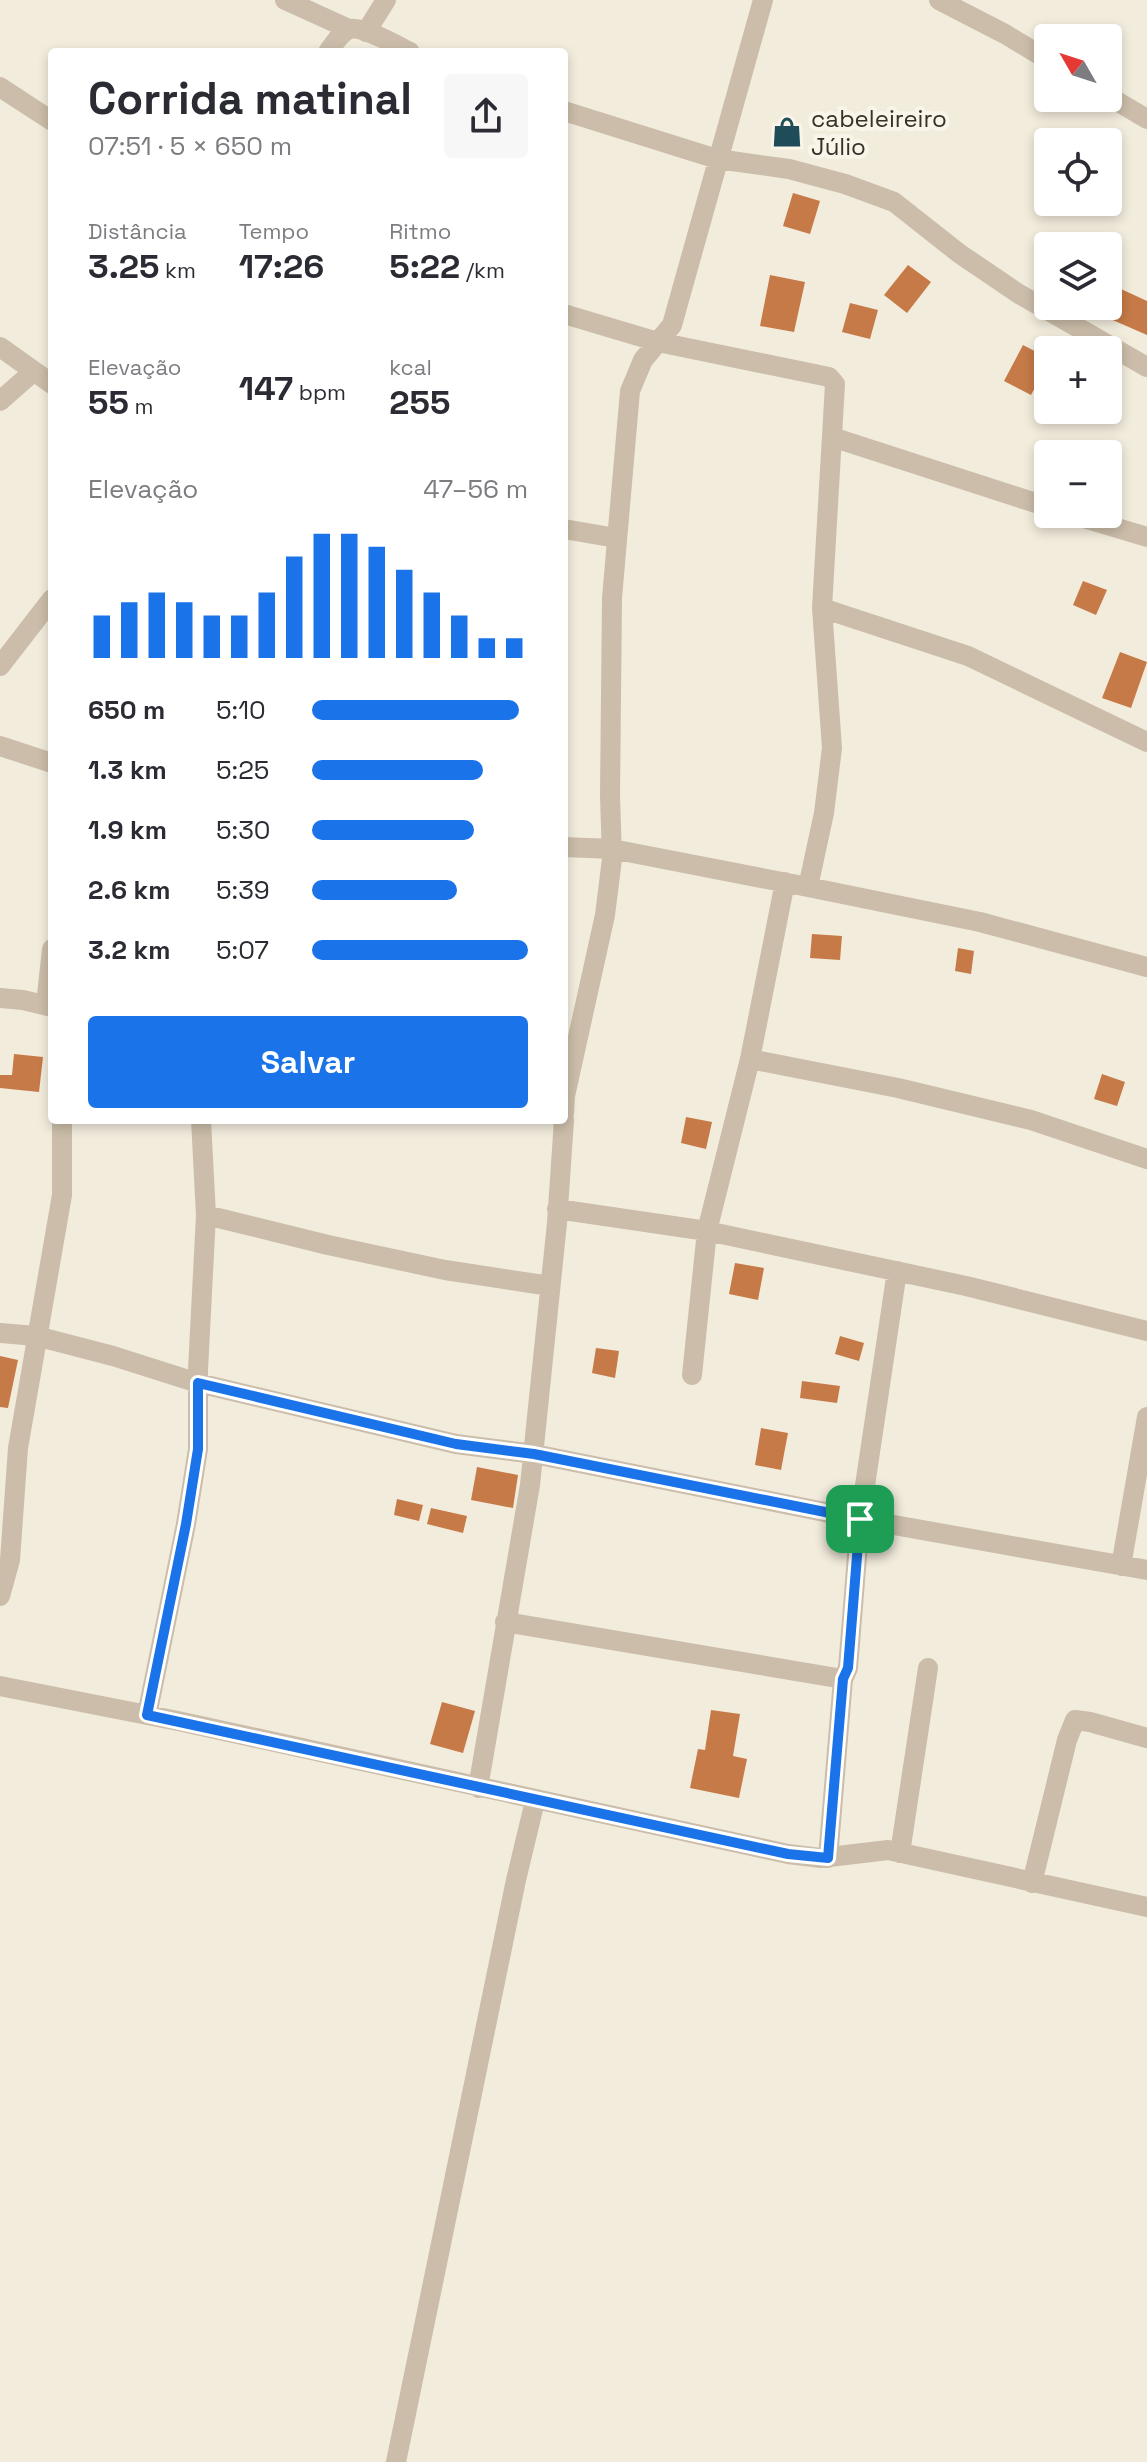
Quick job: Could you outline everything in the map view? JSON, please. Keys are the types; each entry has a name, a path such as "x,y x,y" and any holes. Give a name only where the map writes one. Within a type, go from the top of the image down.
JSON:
{"street":[{"path":"285,0 400,48"},
{"path":"334,48 357,31 386,0"},
{"path":"568,1082 605,915 612,849 612,598 630,391 643,360 672,325 763,0"},
{"path":"939,0 1034,52"},
{"path":"0,87 48,118"},
{"path":"1122,104 1147,119"},
{"path":"568,112 717,159 789,169 845,184 894,202 960,254 1019,294 1147,367"},
{"path":"568,315 658,342 829,377 835,384 822,608 832,748 824,813 808,887"},
{"path":"0,347 48,381"},
{"path":"0,401 33,372"},
{"path":"832,437 1034,502"},
{"path":"1117,528 1147,537"},
{"path":"568,530 616,538"},
{"path":"0,666 48,604"},
{"path":"822,608 968,656 1147,742"},
{"path":"0,746 48,762"},
{"path":"568,847 612,849 980,922 1147,967"},
{"path":"692,1375 707,1231 750,1059 785,882"},
{"path":"0,998 48,1005"},
{"path":"750,1059 898,1088 1031,1120 1147,1159"},
{"path":"0,1596 10,1560 18,1448 62,1195 62,1124"},
{"path":"147,1715 198,1449 206,1215 201,1124"},
{"path":"478,1788 534,1454 557,1209 562,1124"},
{"path":"557,1209 707,1231 966,1286 1147,1331"},
{"path":"206,1215 431,1267 550,1286"},
{"path":"828,1858 860,1519 897,1271"},
{"path":"0,1333 36,1336 198,1383 456,1444 534,1454 860,1519 1147,1570"},
{"path":"1121,1566 1147,1417"},
{"path":"505,1622 843,1679"},
{"path":"900,1853 928,1668"},
{"path":"0,1686 788,1854 828,1858 888,1850 1147,1907"},
{"path":"1032,1883 1067,1740 1075,1720 1147,1738"},
{"path":"396,2462 535,1801"}],"building":[{"path":"793,193 820,201 810,234 783,226"},
{"path":"908,265 931,282 907,313 884,295"},
{"path":"770,275 805,282 794,332 760,326"},
{"path":"1122,289 1147,301 1147,335 1113,320 1122,320"},
{"path":"850,303 878,310 870,339 842,332"},
{"path":"1023,345 1034,351 1034,389 1031,395 1004,381"},
{"path":"1083,581 1107,590 1096,615 1073,605"},
{"path":"1120,652 1147,662 1131,708 1102,698"},
{"path":"812,934 842,936 840,960 810,958"},
{"path":"958,948 974,951 971,974 955,971"},
{"path":"14,1054 43,1057 39,1092 0,1088 0,1075 12,1075"},
{"path":"1102,1074 1125,1082 1117,1106 1094,1099"},
{"path":"686,1117 712,1122 706,1149 681,1143"},
{"path":"735,1263 764,1268 758,1300 729,1294"},
{"path":"840,1336 864,1343 859,1361 835,1354"},
{"path":"596,1348 619,1351 615,1378 592,1373"},
{"path":"0,1356 18,1360 8,1408 0,1407"},
{"path":"802,1381 840,1386 837,1403 800,1398"},
{"path":"761,1428 788,1433 781,1470 755,1465"},
{"path":"477,1467 518,1475 513,1508 471,1500"},
{"path":"397,1499 423,1505 419,1521 394,1515"},
{"path":"431,1508 467,1516 463,1533 427,1524"},
{"path":"442,1702 475,1711 463,1753 430,1744"},
{"path":"711,1710 740,1714 733,1756 747,1759 739,1798 690,1788 698,1749 705,1750"}],"place":[{"name":"cabeleireiro Júlio","path":"787,132"}],"route":[{"path":"198,1383 456,1444 534,1454 860,1519 828,1858 788,1854 535,1801 147,1715 198,1449 198,1383"}]}
